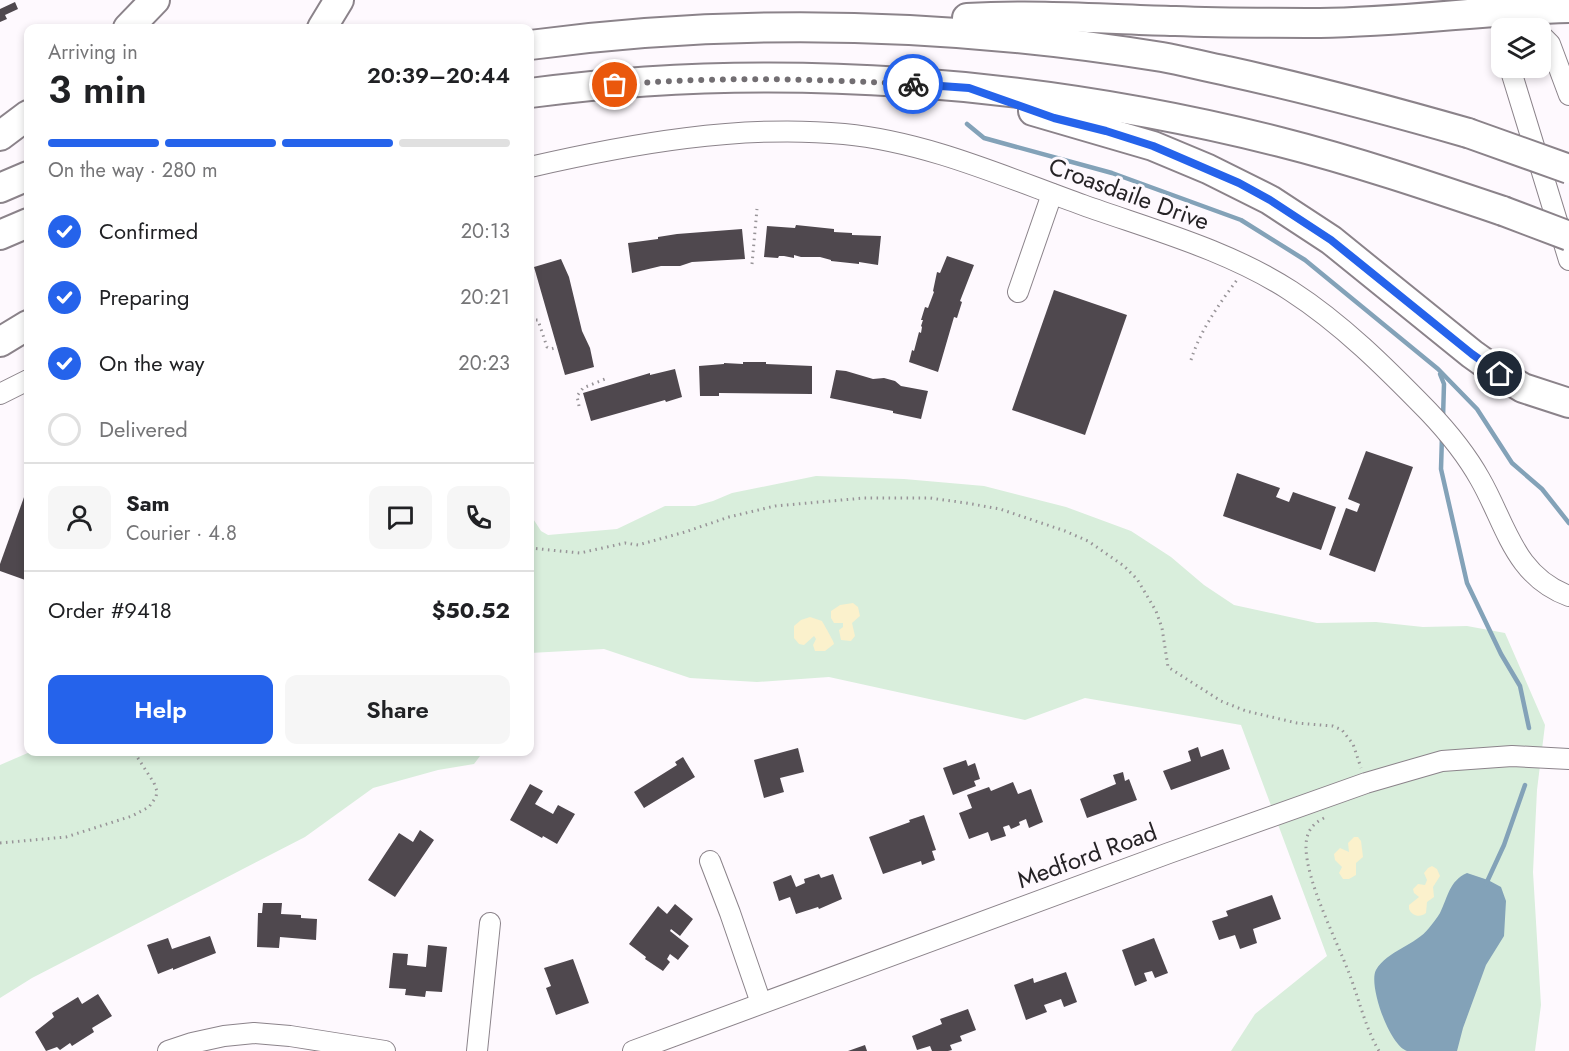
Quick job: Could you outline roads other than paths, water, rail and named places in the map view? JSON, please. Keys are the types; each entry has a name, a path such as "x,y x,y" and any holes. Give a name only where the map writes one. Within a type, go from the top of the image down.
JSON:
{"highway":[{"path":"132,24 155,0"},
{"path":"324,24 339,0"},
{"path":"1431,16 1445,9 1455,0"},
{"path":"833,26 1031,16 1321,23 1393,21 1431,16 1520,16 1569,8"},
{"path":"534,44 609,35 763,26 833,26 1010,37 1164,57 1287,84 1468,133 1569,169"},
{"path":"534,93 633,83 713,79 862,81 969,88 1150,114 1277,141 1421,183 1569,236"},
{"path":"969,88 1054,118 1153,146 1260,194 1331,240 1500,374 1523,388 1569,404"},
{"path":"0,136 24,118"},
{"path":"0,188 24,178"},
{"path":"0,235 24,225"},
{"path":"0,342 24,327"}],"street":[{"path":"1551,47 1569,95"},
{"path":"1513,78 1569,260"},
{"name":"Croasdaile Drive","path":"534,166 663,141 757,133 816,132 871,137 919,148 1217,253 1248,266 1292,291 1343,330 1419,401 1452,438 1479,476 1513,547 1526,567 1549,587 1569,596"},
{"path":"1018,292 1052,194"},
{"path":"0,394 24,382"},
{"name":"Medford Road","path":"633,1051 1366,783 1442,761 1518,756 1569,759"},
{"path":"710,861 761,1003"},
{"path":"477,1051 490,924"},
{"path":"168,1051 224,1036 254,1033 290,1036 385,1051"}],"water":[{"path":"1467,873 1501,887 1506,901 1504,936 1486,965 1457,1051 1407,1051 1393,1038 1382,1014 1375,988 1376,970 1387,958 1417,939 1429,928 1440,913 1456,880"}],"waterway":[{"path":"967,124 984,138 1112,173 1241,220 1305,260 1438,369 1477,409 1512,463 1542,489 1569,523"},
{"path":"1440,374 1444,384 1443,418"},
{"path":"1442,436 1441,469 1467,583 1501,654 1520,686 1529,728"},
{"path":"1486,884 1504,845 1525,785"}]}
